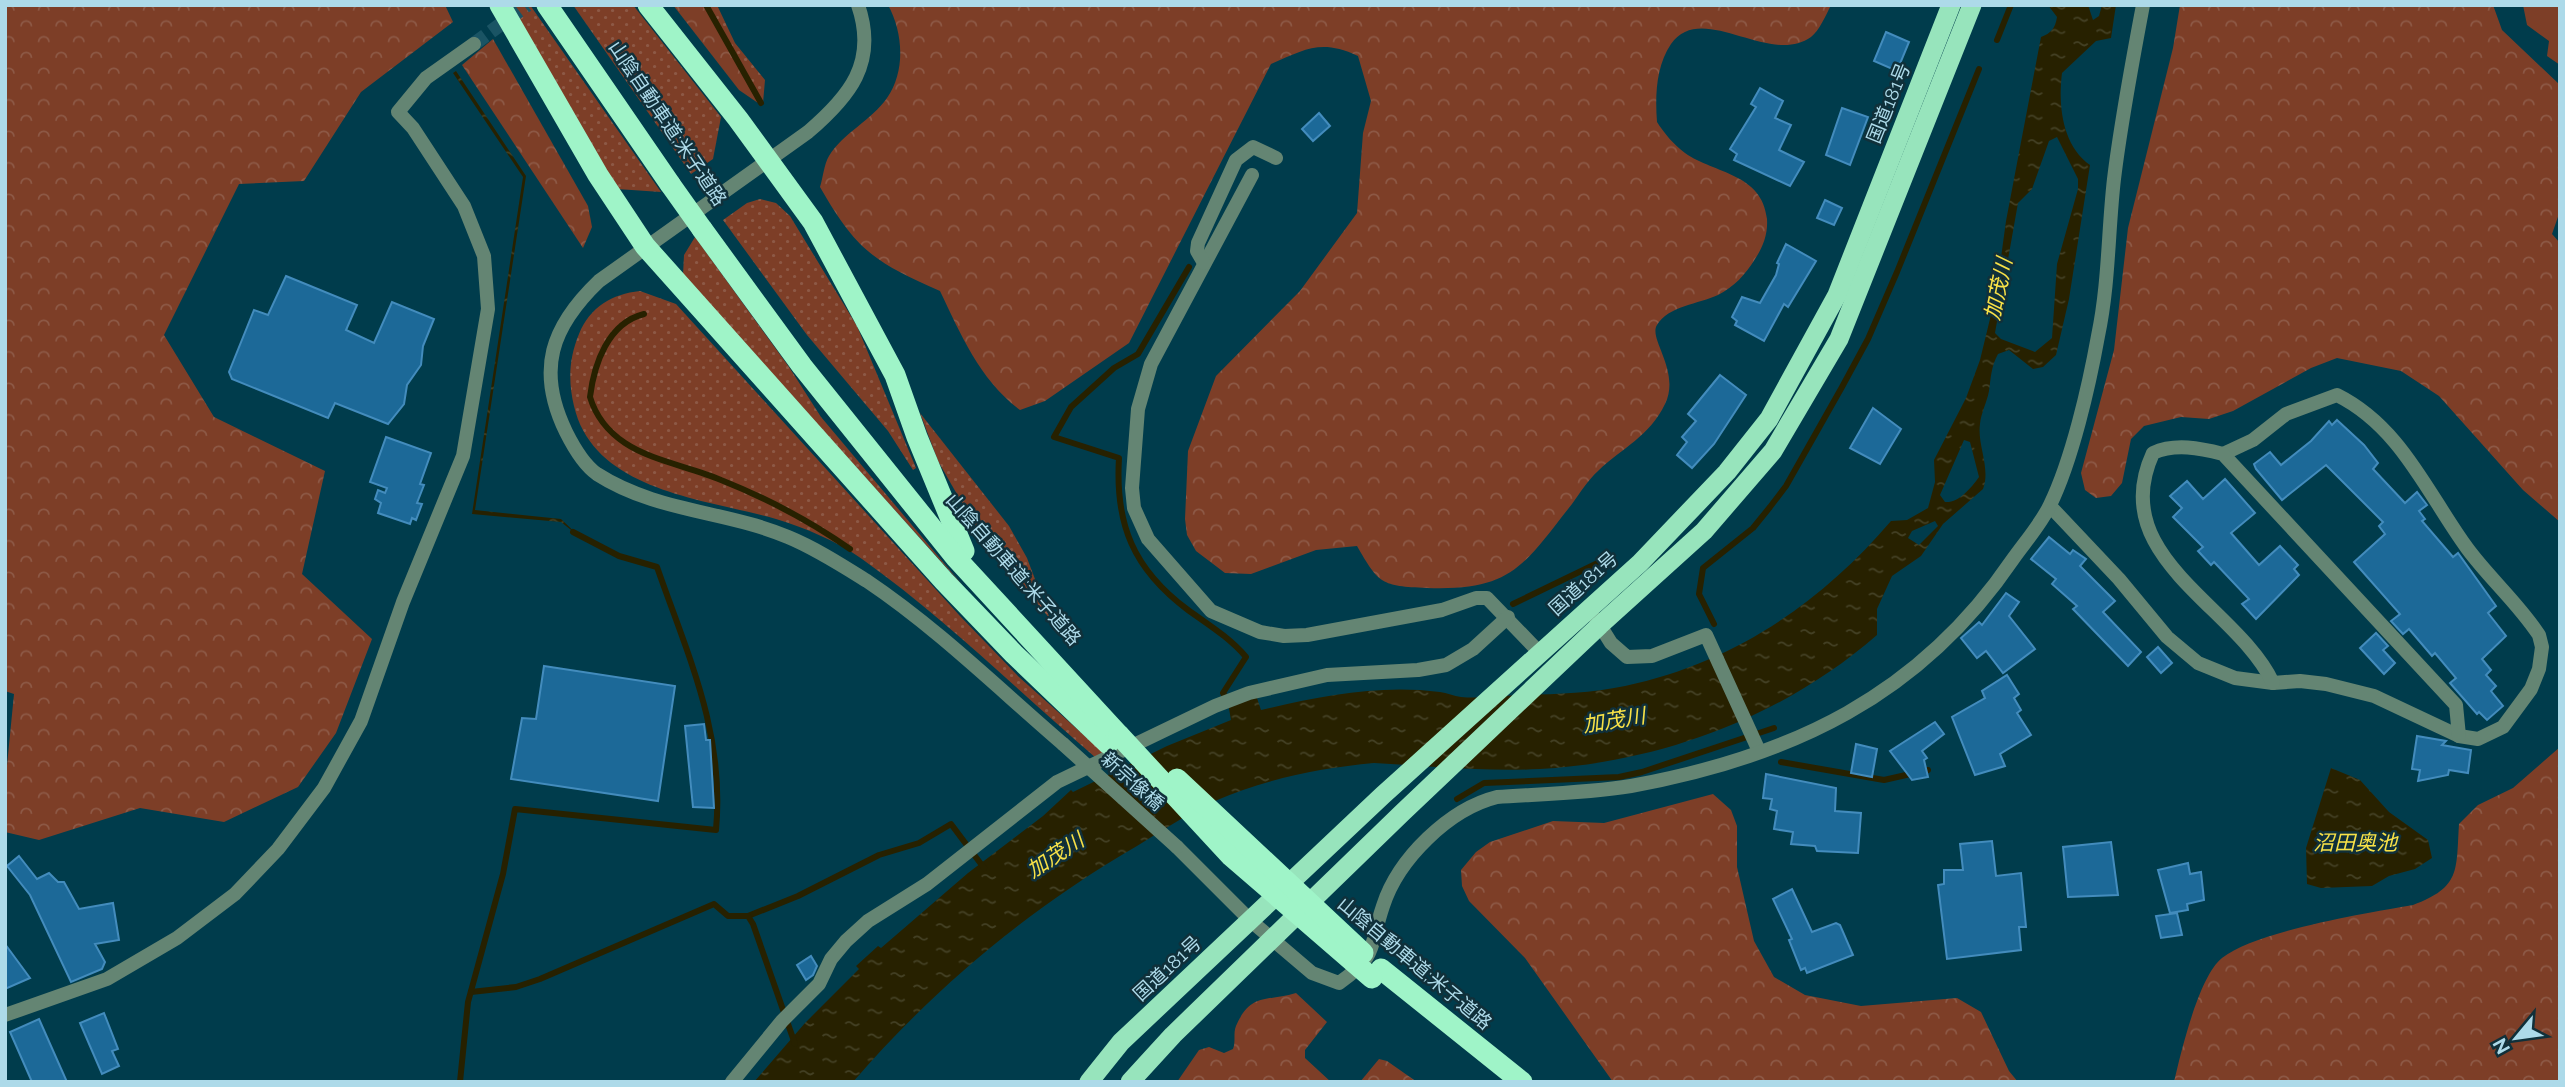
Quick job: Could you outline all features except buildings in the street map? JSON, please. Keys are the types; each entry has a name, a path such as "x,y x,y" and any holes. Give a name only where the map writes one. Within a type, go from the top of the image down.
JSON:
{"highway":[{"path":"500,5 598,175 645,246 944,581 1014,654 1117,736"},
{"name":"山陰自動車道;米子道路","path":"547,5 675,181"},
{"name":"山陰自動車道;米子道路","path":"560,5 675,181 802,366 956,558 1117,736 1231,856 1377,974 1522,1082"},
{"path":"648,5 813,222 895,376 964,551"},
{"name":"国道181号","path":"1130,1082 1174,1035 1551,671 1594,617 1688,516 1769,419 1837,295 1951,5"},
{"name":"国道181号","path":"1089,1082 1121,1042 1536,656 1594,617 1704,531 1780,440 1839,340 1972,5"},
{"name":"山陰自動車道;米子道路","path":"706,227 964,551 1117,736 1377,974 1501,1082"}],"street":[{"name":"新宗像橋","path":"858,5 864,40 862,64 852,89 835,110 808,132 645,246 598,281 573,305 555,339 549,371 552,395 572,444 594,472 640,496 788,537 867,581 935,633 1063,744 1177,847 1273,941 1312,973 1339,982 1363,967 1374,942 1383,904 1408,862 1442,824 1479,802 1497,797 1628,786 1669,778 1756,745"},
{"path":"1594,617 1611,643 1627,657 1652,656 1706,635 1756,745 1852,712 1915,668 1998,581 2050,506 2084,402 2099,335 2109,266 2114,180 2143,5"},
{"path":"5,1015 107,979 177,939 235,894 278,849 324,788 361,721 403,603 463,456 488,309 484,256 464,206 414,128 398,112 426,78 474,44"},
{"path":"1205,264 1197,251 1198,243 1236,160 1254,146 1276,158"},
{"path":"1252,175 1151,364 1138,409 1132,488 1134,508 1148,540 1211,611 1260,632 1284,636 1307,635 1442,610 1476,598 1487,598 1508,617 1536,656"},
{"path":"2050,506 2119,579 2167,637 2198,663 2235,678 2273,684 2300,681 2326,684 2374,696 2459,736 2478,739 2503,727 2531,688 2539,669 2542,647 2533,625 2467,548 2417,467 2361,407 2337,395 2286,414 2253,440 2223,454"},
{"path":"2273,684 2262,660 2184,581 2156,544 2144,517 2142,486 2152,453 2162,449 2196,447 2223,454 2456,705 2459,736"},
{"path":"732,1082 782,1021 819,984 831,959 854,934 927,884 1057,782 1215,706 1249,693 1327,675 1418,670 1446,665 1473,649 1508,617"}],"green space":[{"path":"5,5 445,5 453,22 361,92 304,181 239,184 164,335 214,417 325,471 302,574 372,639 336,733 298,787 224,822 140,808 39,840 5,832 5,786 14,694 5,691"},
{"path":"510,5 530,5 661,192 617,189"},
{"path":"573,5 633,5 721,117 713,159 691,174"},
{"path":"673,5 704,5 758,103 739,90"},
{"path":"707,5 717,5 735,43 765,80 763,103"},
{"path":"888,5 1831,5 1814,34 1794,44 1776,45 1718,30 1700,29 1684,32 1671,44 1662,62 1658,82 1657,122 1685,153 1747,183 1756,192 1767,219 1763,245 1748,270 1729,288 1718,295 1668,314 1657,325 1655,331 1669,380 1669,392 1659,415 1644,433 1591,478 1527,559 1497,579 1479,585 1427,588 1400,586 1383,580 1371,568 1357,546 1316,550 1251,574 1225,573 1196,551 1187,535 1185,519 1188,451 1216,376 1300,291 1357,213 1363,133 1371,101 1358,56 1323,47 1304,50 1271,64 1129,343 1045,401 1020,410 983,371 940,291 898,271 869,252 845,226 820,187 827,159 835,148 881,106 893,87 900,64 900,52 897,27"},
{"path":"2180,5 2493,5 2502,30 2560,85 2560,211 2552,234 2560,243 2560,522 2523,490 2439,396 2401,371 2337,358 2311,368 2233,411 2209,419 2181,417 2144,426 2131,439 2122,483 2111,496 2096,498 2085,490 2081,473 2114,350 2128,228 2173,48"},
{"path":"2523,5 2560,5 2560,65 2547,56 2549,41 2527,25"},
{"path":"493,39 588,206 592,227 583,248 462,65"},
{"path":"760,199 776,203 790,216 857,326 916,468 913,470 888,431 807,335 723,220 747,203"},
{"path":"695,237 789,367 821,417 964,587 683,275 684,255"},
{"path":"640,291 676,304 960,616 1019,677 1105,754 1096,758 952,630 893,582 842,546 787,523 657,487 629,474 604,457 586,435 574,406 570,379 571,361 579,334 589,316 611,299"},
{"path":"920,413 1009,526 1027,558 1050,619 978,531 938,461"},
{"path":"2560,747 2560,1082 2174,1082 2199,997 2214,967 2222,958 2238,948 2285,931 2413,905 2429,898 2448,884 2453,875 2459,824 2478,805 2513,788"},
{"path":"1713,794 1731,810 1737,826 1737,867 1754,941 1774,977 1805,995 1861,1006 1957,998 1981,1012 2009,1071 2018,1082 1613,1082 1525,958 1469,901 1462,886 1461,870 1476,852 1490,842 1553,821 1604,823"},
{"path":"1296,993 1327,1022 1305,1050 1305,1058 1331,1082 1177,1082 1199,1050 1209,1047 1224,1053 1233,1049 1236,1026 1254,1003"},
{"path":"1379,1059 1387,1061 1417,1082 1360,1082"}],"water":[{"name":"加茂川","path":"2048,5 2088,5 2093,20 2099,16 2102,5 2116,5 2111,38 2096,41 2062,73 2064,124 2073,147 2090,165 2069,299 2056,355 2043,367 2033,369 2009,350 1998,354 1980,424 1985,465 1983,489 1943,524 1921,556 1892,576 1877,609 1877,635 1841,664 1762,711 1720,730 1631,757 1586,765 1519,770 1374,763 1293,776 1234,793 1205,806 1097,870 1021,923 916,1014 853,1082 754,1082 805,1023 859,969 856,966 878,946 881,948 968,873 1043,816 1071,790 1073,792 1167,746 1231,720 1228,703 1256,695 1261,710 1328,696 1395,689 1440,692 1458,697 1562,694 1625,686 1665,676 1738,646 1772,626 1835,579 1891,521 1907,520 1928,508 1935,482 1934,460 1966,398 1980,360 1996,294 2006,221 2041,37 2052,30 2057,17","holes":["2057,137 2078,179 2078,189 2057,264 2052,338 2035,352 2001,339 1995,333 2018,203 2032,189 2049,141","1964,440 1970,442 1979,477 1955,500 1945,502 1940,495","1935,521 1938,526 1919,545 1908,538 1912,531"]},
{"path":"456,71 526,176 475,510 561,519 581,538 561,522 472,514 523,177 453,73"},
{"name":"沼田奥池","path":"2331,768 2360,780 2389,812 2428,840 2432,858 2415,869 2389,876 2372,886 2321,888 2307,884 2306,848"}],"waterway":[{"path":"706,5 761,103"},
{"path":"1997,40 2011,5"},
{"path":"1714,624 1699,594 1703,568 1753,528 1770,507 1786,486 1842,387 1868,339 1897,272 1979,69"},
{"path":"1189,267 1138,354 1114,368 1071,407 1054,437 1119,458 1120,504 1131,543 1141,561 1169,594 1246,657 1223,693 1227,700"},
{"path":"644,314 621,326 612,336 595,371 590,397 595,411 613,434 647,455 709,475 771,502 850,549"},
{"path":"460,1082 468,1002 503,874 515,809 716,830 715,761 702,695 657,567 619,556 573,532"},
{"path":"1513,604 1606,559"},
{"path":"1457,799 1484,783 1619,777 1642,772 1774,728"},
{"path":"1781,762 1884,780 1928,770"},
{"path":"748,916 798,896 879,855 919,843 951,824 984,868"},
{"path":"471,992 516,987 540,979 714,904 728,916 748,916 753,924 795,1044"}],"tunnel":[{"path":"474,44 527,5"}]}
